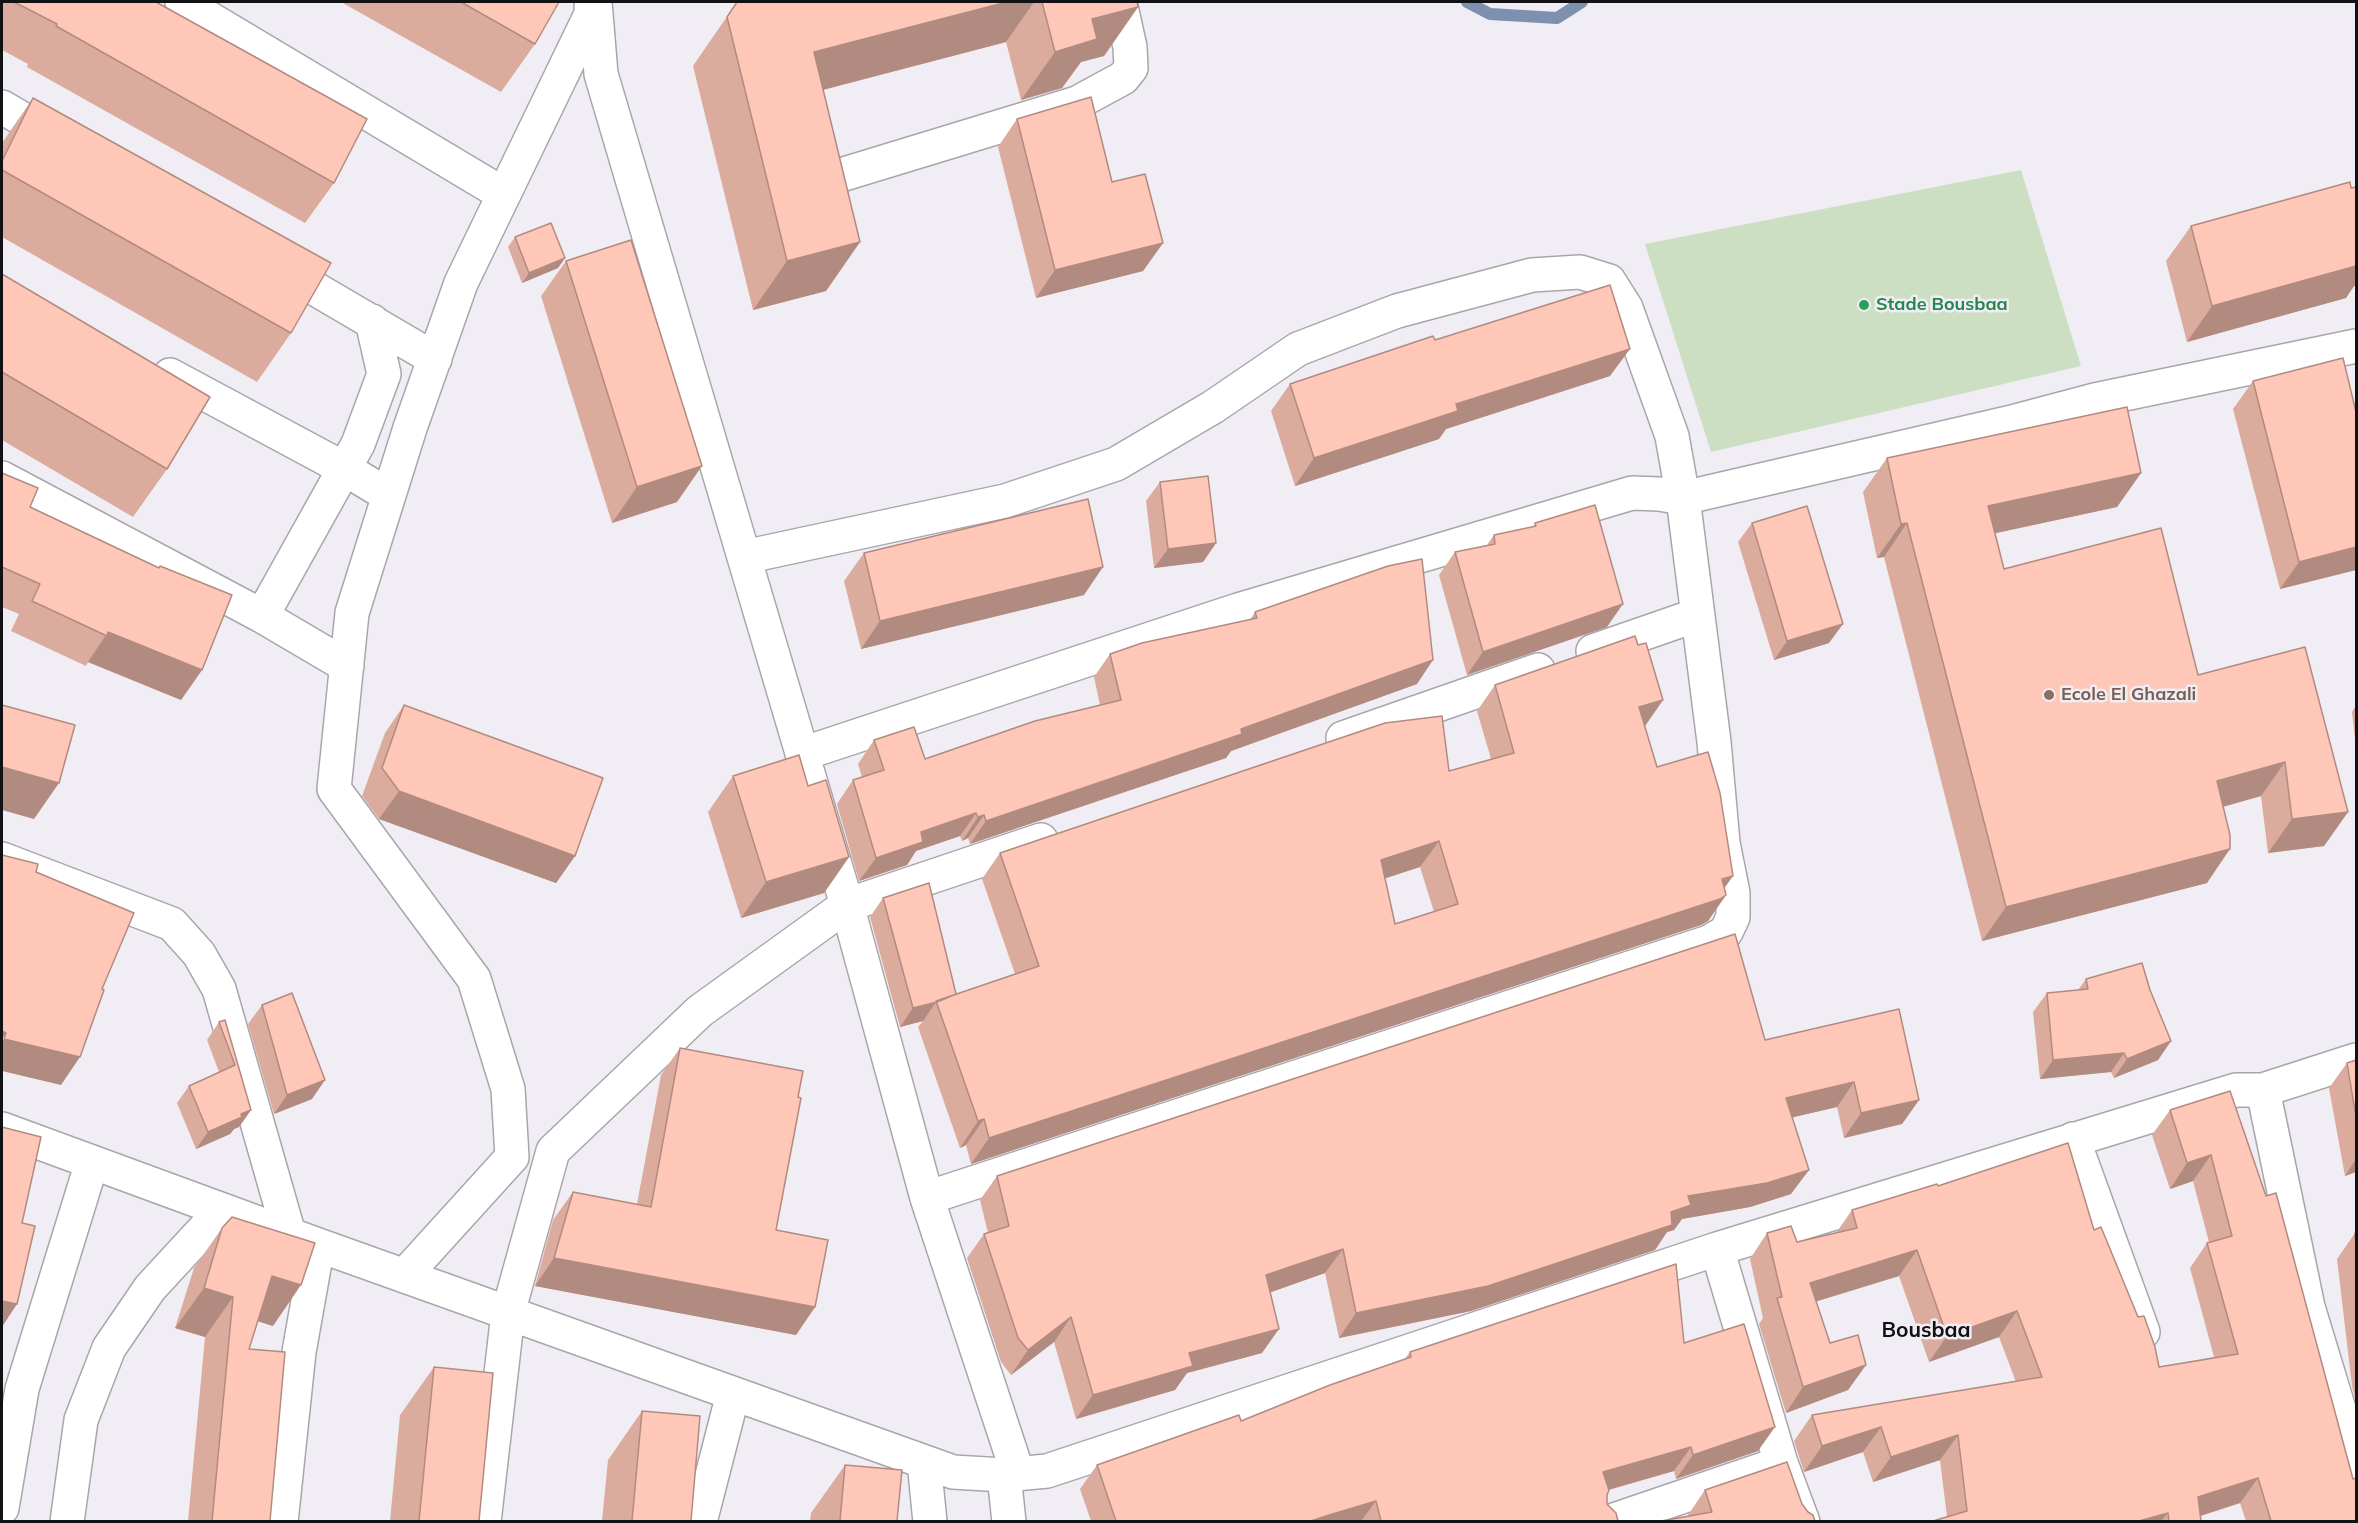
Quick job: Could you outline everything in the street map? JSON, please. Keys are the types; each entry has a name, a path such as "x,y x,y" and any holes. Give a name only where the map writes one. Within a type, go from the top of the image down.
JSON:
{"street":[{"path":"182,2 503,194"},
{"path":"831,178 1077,103 1123,78 1131,68 1130,47 1120,2"},
{"path":"404,1275 512,1157 508,1089 474,979 334,789 352,613 410,428 461,283 590,4"},
{"path":"590,4 601,74 847,905 927,1198 1011,1475 1009,1521"},
{"path":"2,107 84,155"},
{"path":"248,250 435,359"},
{"path":"744,557 1005,501 1116,464 1213,407 1298,349 1397,311 1532,275 1580,272 1609,281 1626,308 1672,436 1683,498 1714,742 1723,843 1733,894 1733,917 1726,932 1709,942 927,1198"},
{"path":"262,616 358,444 384,374 372,321"},
{"path":"802,754 1238,610 1632,494 1659,494 1683,498 2016,421 2094,400 2356,346"},
{"path":"147,363 345,469 388,495"},
{"path":"2,478 262,616 347,666"},
{"path":"1314,748 1697,615"},
{"path":"484,1521 508,1313 553,1151 700,1011 847,905 1069,830"},
{"path":"2,860 172,924 199,954 219,989 304,1240 299,1352 281,1521"},
{"path":"2,1129 953,1473 1011,1475 1047,1472 1717,1248 2236,1090 2263,1090 2356,1060"},
{"path":"2263,1090 2308,1307 2356,1465"},
{"path":"2073,1139 2153,1361"},
{"path":"2,1508 12,1385 92,1162"},
{"path":"67,1521 81,1420 109,1348 150,1288 222,1210"},
{"path":"1717,1248 1781,1463 1803,1521"},
{"path":"700,1521 733,1394"},
{"path":"924,1462 930,1521"},
{"path":"1608,1521 1781,1463"}],"green space":[{"name":"Stade Bousbaa","path":"2021,170 2081,366 1711,452 1645,244"}],"building":[{"path":"14,2 156,2 367,119 334,183 56,26 57,24"},
{"path":"461,2 559,2 535,44"},
{"path":"737,2 1007,2 814,52 860,242 787,261 727,17"},
{"path":"1042,2 1137,2 1138,7 1092,19 1097,39 1055,52"},
{"path":"1091,97 1112,182 1145,174 1163,243 1055,270 1017,119"},
{"path":"33,98 331,263 291,333 2,170 2,161"},
{"path":"2350,182 2351,188 2356,187 2356,266 2212,306 2191,226"},
{"path":"551,223 565,258 529,273 515,237"},
{"path":"631,240 702,466 637,487 566,261"},
{"path":"2,274 210,397 167,469 2,372"},
{"path":"1610,285 1630,349 1456,404 1458,411 1314,458 1290,384 1433,336 1435,340"},
{"path":"2343,358 2356,412 2356,547 2299,562 2253,381"},
{"path":"2127,407 2141,473 1988,506 2004,569 2161,528 2198,675 2305,647 2348,812 2292,819 2285,762 2217,781 2230,835 2230,849 2006,907 1907,523 1901,524 1887,458"},
{"path":"2,473 38,488 30,507 159,568 160,566 232,595 202,670 108,632 107,636 32,601 40,584 2,567"},
{"path":"1208,476 1216,543 1168,549 1160,482"},
{"path":"1088,499 1103,567 880,621 864,553"},
{"path":"1595,505 1623,604 1483,652 1455,552 1495,544 1494,535 1536,526 1535,523"},
{"path":"1807,506 1843,624 1787,641 1752,523"},
{"path":"1422,559 1433,660 1241,729 1242,734 986,821 984,815 978,817 976,813 921,832 923,842 876,858 853,780 884,770 874,740 914,727 925,759 1035,721 1121,700 1110,654 1142,643 1257,618 1255,612 1388,566"},
{"path":"1635,636 1638,645 1646,643 1663,700 1639,707 1657,767 1708,752 1720,793 1733,876 1722,879 1726,895 1720,899 989,1138 984,1119 978,1121 936,1001 1039,966 1000,853 1385,723 1442,716 1449,771 1514,753 1495,685","holes":["1439,841 1458,904 1395,924 1381,860"]},
{"path":"2,705 75,725 59,783 2,767"},
{"path":"404,705 603,778 575,856 399,791 382,768"},
{"path":"799,755 808,786 826,780 849,857 766,882 733,776"},
{"path":"2,855 38,864 36,872 134,913 102,989 104,990 80,1057 4,1039 6,1033 2,1031"},
{"path":"929,883 956,994 913,1008 883,898"},
{"path":"1735,934 1765,1040 1899,1009 1919,1100 1861,1113 1854,1082 1786,1098 1809,1170 1767,1183 1688,1196 1691,1205 1671,1212 1672,1225 1488,1286 1356,1313 1343,1249 1266,1275 1279,1329 1189,1353 1193,1366 1093,1395 1071,1317 1028,1350 1018,1338 984,1234 1009,1226 997,1176"},
{"path":"2142,963 2150,990 2171,1041 2127,1059 2124,1053 2053,1060 2047,993 2088,989 2086,979"},
{"path":"292,993 325,1080 287,1095 262,1005"},
{"path":"225,1020 251,1110 241,1114 242,1117 208,1132 189,1086 235,1065 219,1022"},
{"path":"680,1048 803,1071 798,1097 801,1098 776,1230 828,1240 815,1307 554,1258 573,1192 651,1207"},
{"path":"2356,1060 2356,1117 2347,1063"},
{"path":"2230,1091 2266,1196 2276,1193 2353,1479 2356,1478 2356,1521 2271,1521 2258,1478 2198,1497 2201,1521 2169,1521 2168,1513 2139,1521 1933,1521 1967,1511 1958,1435 1891,1457 1881,1427 1822,1446 1812,1415 2042,1377 2017,1311 1947,1336 1917,1250 1810,1283 1830,1343 1858,1335 1866,1365 1803,1387 1777,1298 1782,1297 1767,1233 1791,1226 1797,1242 1857,1228 1852,1210 1937,1184 1938,1186 2068,1143 2094,1230 2101,1227 2138,1317 2144,1316 2155,1347 2159,1367 2238,1354 2207,1243 2232,1236 2211,1155 2187,1163 2170,1110"},
{"path":"2,1127 41,1137 22,1223 35,1226 17,1304 2,1301"},
{"path":"232,1217 315,1243 301,1285 272,1276 249,1349 285,1352 270,1521 212,1521 233,1297 204,1288 222,1228"},
{"path":"1676,1264 1684,1343 1744,1324 1775,1427 1693,1455 1691,1447 1603,1472 1609,1490 1607,1504 1616,1513 1618,1521 1381,1521 1376,1501 1311,1521 1116,1521 1097,1465 1239,1415 1241,1421 1330,1385 1411,1357 1410,1352"},
{"path":"434,1367 493,1373 479,1521 419,1521"},
{"path":"642,1411 700,1416 691,1521 632,1521"},
{"path":"1787,1462 1802,1504 1813,1515 1815,1521 1661,1521 1712,1512 1705,1490"},
{"path":"845,1465 902,1470 897,1521 840,1521"}],"waterway":[{"path":"1467,2 1490,14 1557,18 1582,2"}],"place":[{"name":"Stade Bousbaa","path":"1864,305"},
{"name":"Ecole El Ghazali","path":"2049,695"}],"district":[{"name":"Bousbaa","path":"1926,1331"}]}
